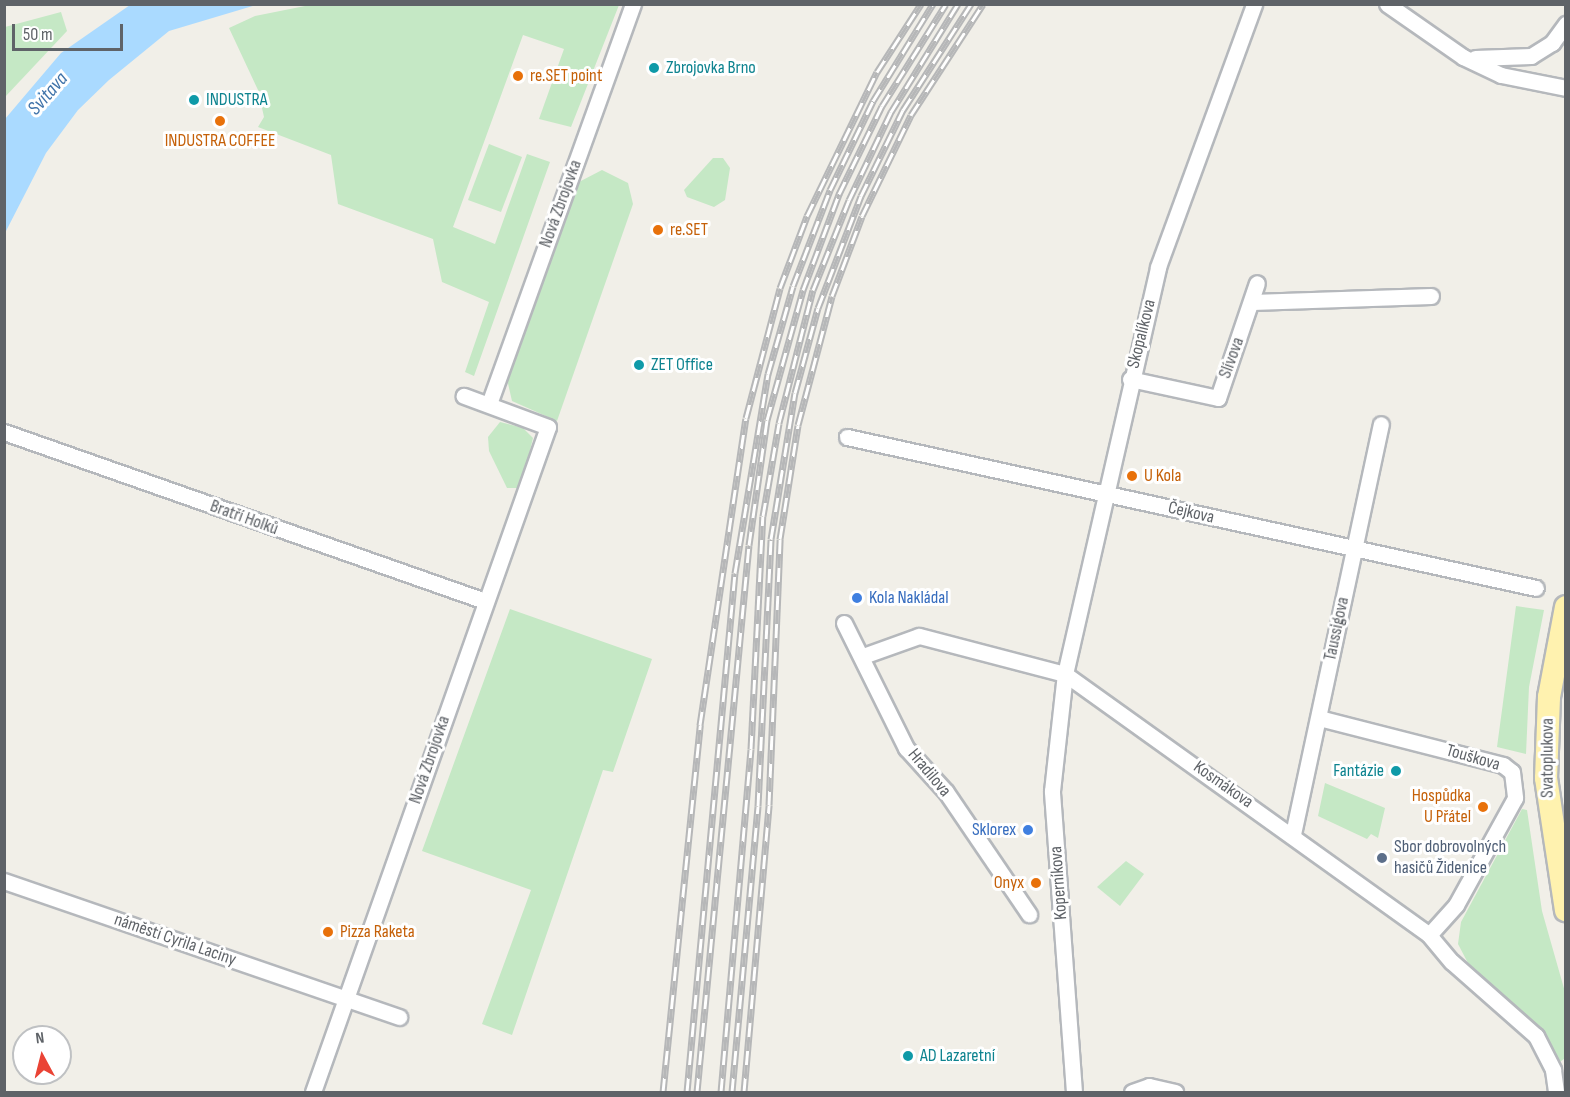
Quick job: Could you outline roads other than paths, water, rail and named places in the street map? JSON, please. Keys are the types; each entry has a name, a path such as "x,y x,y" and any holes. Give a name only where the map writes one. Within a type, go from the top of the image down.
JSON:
{"main road":[{"name":"Svatoplukova","path":"1566,607 1546,756 1551,834 1566,910"}],"street":[{"name":"Nová Zbrojovka","path":"313,1092 548,427 489,404 633,4"},
{"name":"Skopalíkova","path":"1065,674 1130,379 1158,267 1254,4"},
{"path":"1387,4 1463,57 1502,75 1566,88"},
{"path":"1463,57 1510,61 1531,56 1552,43 1566,24"},
{"name":"Slívova","path":"1130,379 1218,398 1257,283"},
{"path":"1252,302 1431,296"},
{"path":"464,396 489,404"},
{"name":"Taussigova","path":"1293,834 1380,424"},
{"name":"Bratří Holků","path":"4,432 485,601"},
{"name":"Čejkova","path":"847,437 1354,550 1536,588"},
{"name":"Hradilova","path":"844,623 863,656 906,748 946,792 1029,914"},
{"name":"Kosmákova","path":"863,656 919,636 1065,674 1293,834 1429,935 1452,962 1536,1036 1550,1061 1556,1092"},
{"name":"Koperníkova","path":"1065,674 1052,791 1074,1092"},
{"name":"Touškova","path":"1319,718 1503,765 1512,772 1515,798 1456,905 1429,935"},
{"name":"náměstí Cyrila Laciny","path":"4,881 399,1017"},
{"path":"1132,1092 1149,1086 1175,1092"}],"water":[{"name":"Svitava","path":"130,5 256,5 169,31 109,80 78,110 46,153 5,233 5,119 61,53"}],"railway":[{"path":"663,1092 700,725 746,418 780,288 807,216 877,72 921,4"},
{"path":"687,1092 735,573 768,374 793,286 830,190 873,101 933,4"},
{"path":"697,1092 749,545 767,420 803,290 839,194 882,106 946,4"},
{"path":"721,1092 751,749 763,516 779,423 813,290 849,200 891,112 958,4"},
{"path":"732,1092 758,806 771,539 795,393 818,308 861,196 903,110 971,4"},
{"path":"744,1092 769,805 780,539 798,425 832,296 862,216 911,115 983,4"}],"place":[{"name":"Zbrojovka Brno","path":"654,68"},
{"name":"re.SET point","path":"518,76"},
{"name":"INDUSTRA","path":"194,100"},
{"name":"INDUSTRA COFFEE","path":"220,121"},
{"name":"re.SET","path":"658,230"},
{"name":"ZET Office","path":"639,365"},
{"name":"U Kola","path":"1132,476"},
{"name":"Kola Nakládal","path":"857,598"},
{"name":"Fantázie","path":"1396,771"},
{"name":"Hospůdka U Přátel","path":"1483,807"},
{"name":"Sklorex","path":"1028,830"},
{"name":"Sbor dobrovolných hasičů Židenice","path":"1382,858"},
{"name":"Onyx","path":"1036,883"},
{"name":"Pizza Raketa","path":"328,932"},
{"name":"AD Lazaretní","path":"908,1056"}]}
